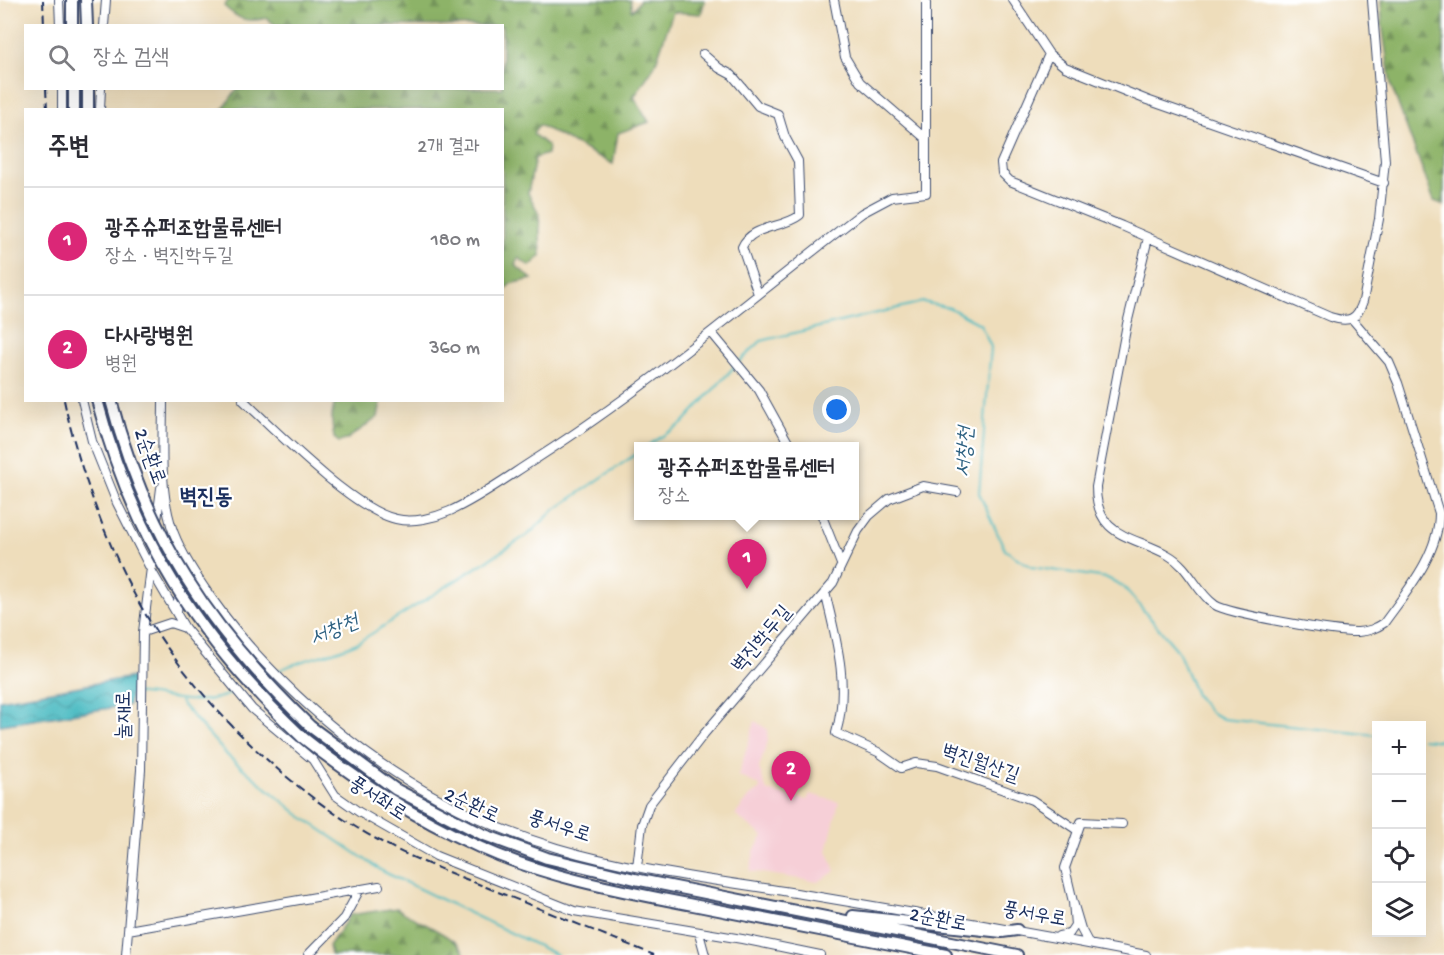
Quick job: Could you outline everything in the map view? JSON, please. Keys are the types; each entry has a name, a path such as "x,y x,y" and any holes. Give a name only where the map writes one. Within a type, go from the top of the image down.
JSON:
{"highway":[{"path":"72,0 72,24"},
{"path":"86,0 87,24"},
{"path":"74,90 74,108"},
{"path":"88,90 88,108"},
{"name":"2순환로","path":"98,402 125,489 169,578 205,631 237,672 302,737 358,781 409,813 480,848 520,863 637,894 946,955"},
{"name":"2순환로","path":"112,402 138,485 182,573 204,608 242,656 311,727 395,789 482,834 547,858 635,879 1017,955"},
{"path":"791,909 1002,932 1017,930"},
{"path":"851,936 908,955"}],"street":[{"path":"59,0 60,24"},
{"path":"104,24 106,0"},
{"path":"834,0 845,57 860,82 926,139"},
{"path":"245,402 345,491 369,508 398,520 420,519 436,516 465,503 584,428 862,213 892,197 926,193 926,0"},
{"path":"1012,0 1049,54 1065,67 1147,100 1384,183"},
{"path":"1049,54 1001,163 1002,172 1010,181 1330,317 1344,321 1353,320 1360,313 1363,301 1384,183 1385,161 1372,0"},
{"path":"703,54 719,69 732,75 758,106 778,114 785,138 798,160 800,215 795,219 772,225 745,239 742,247 758,294"},
{"path":"62,90 62,108"},
{"path":"100,90 100,108"},
{"path":"1148,238 1127,324 1096,487 1096,506 1100,517 1111,528 1170,556 1188,571 1215,605 1307,625 1355,632 1372,630 1384,623 1433,548 1439,528 1439,513 1398,383 1389,362 1353,320"},
{"path":"711,332 759,390 787,442"},
{"name":"풍서좌로","path":"82,402 92,441 108,482 151,570 185,628 241,698 313,760 335,795 358,812 435,856 574,911 820,955"},
{"name":"풍서우로","path":"163,402 163,475 171,524 184,550 220,607 253,651 323,722 361,751 420,789 489,822 555,848 637,867 1055,936 1146,955"},
{"name":"눌재로","path":"126,955 141,770 143,632 163,475"},
{"name":"벽진학두길","path":"637,867 642,825 649,805 704,734 840,573 841,564 869,516 889,499 923,486 957,492"},
{"path":"824,520 841,564"},
{"path":"154,542 167,538 184,550"},
{"name":"벽진월산길","path":"825,592 842,673 842,716 836,733 878,752 901,768 916,763 937,766 1032,800 1077,830"},
{"path":"177,614 178,600 190,595 207,595 220,607"},
{"path":"143,632 170,623 185,628"},
{"path":"1089,944 1081,929 1065,868 1081,822 1122,824"},
{"path":"128,930 378,886"},
{"path":"308,955 344,918 360,889"},
{"path":"1055,936 1066,935 1072,930 1075,920 1073,902"},
{"path":"699,933 705,955"}],"shaded area":[{"path":"755,721 767,729 768,741 759,768 767,791 807,800 810,794 839,802 827,851 836,871 818,882 750,871 754,851 763,836 735,815 750,796 760,789 759,785 738,776"}],"green space":[{"path":"229,0 630,0 632,11 640,0 705,0 701,14 673,12 655,65 634,97 649,122 618,133 613,164 539,125 533,134 548,146 547,154 535,158 528,193 539,214 541,256 530,266 518,258 515,265 532,279 510,284 504,293 504,108 224,108 236,90 504,90 504,24 274,24 267,18 243,19 224,6"},
{"path":"1381,0 1444,0 1444,205 1434,201 1391,85"},
{"path":"335,402 381,402 378,417 346,440 339,442 334,438 333,410"},
{"path":"397,908 445,935 465,955 331,955 329,946 350,915"}],"water":[{"path":"133,677 129,705 0,725 0,700"}],"waterway":[{"name":"서창천","path":"739,362 761,341 923,302 950,308 980,324 991,347 979,493 1005,550 1031,567 1107,578 1123,586 1178,651 1196,695 1210,712 1223,719 1372,735"},
{"name":"서창천","path":"653,442 682,424 735,366"},
{"name":"서창천","path":"277,671 357,643 529,534 553,511 634,455"},
{"name":"서창천","path":"129,693 182,700 207,700 234,692"},
{"path":"180,702 228,756 298,814 382,871 557,955"},
{"name":"서창천","path":"1426,739 1444,741"}],"railway":[{"path":"43,0 44,24"},
{"path":"46,90 47,108"},
{"path":"64,402 87,484 135,596 170,652 194,683 250,744 312,797 391,847 654,955"}],"place":[{"name":"광주슈퍼조합물류센터","path":"747,589"},
{"name":"다사랑병원","path":"791,801"}],"district":[{"name":"벽진동","path":"206,499"}]}
